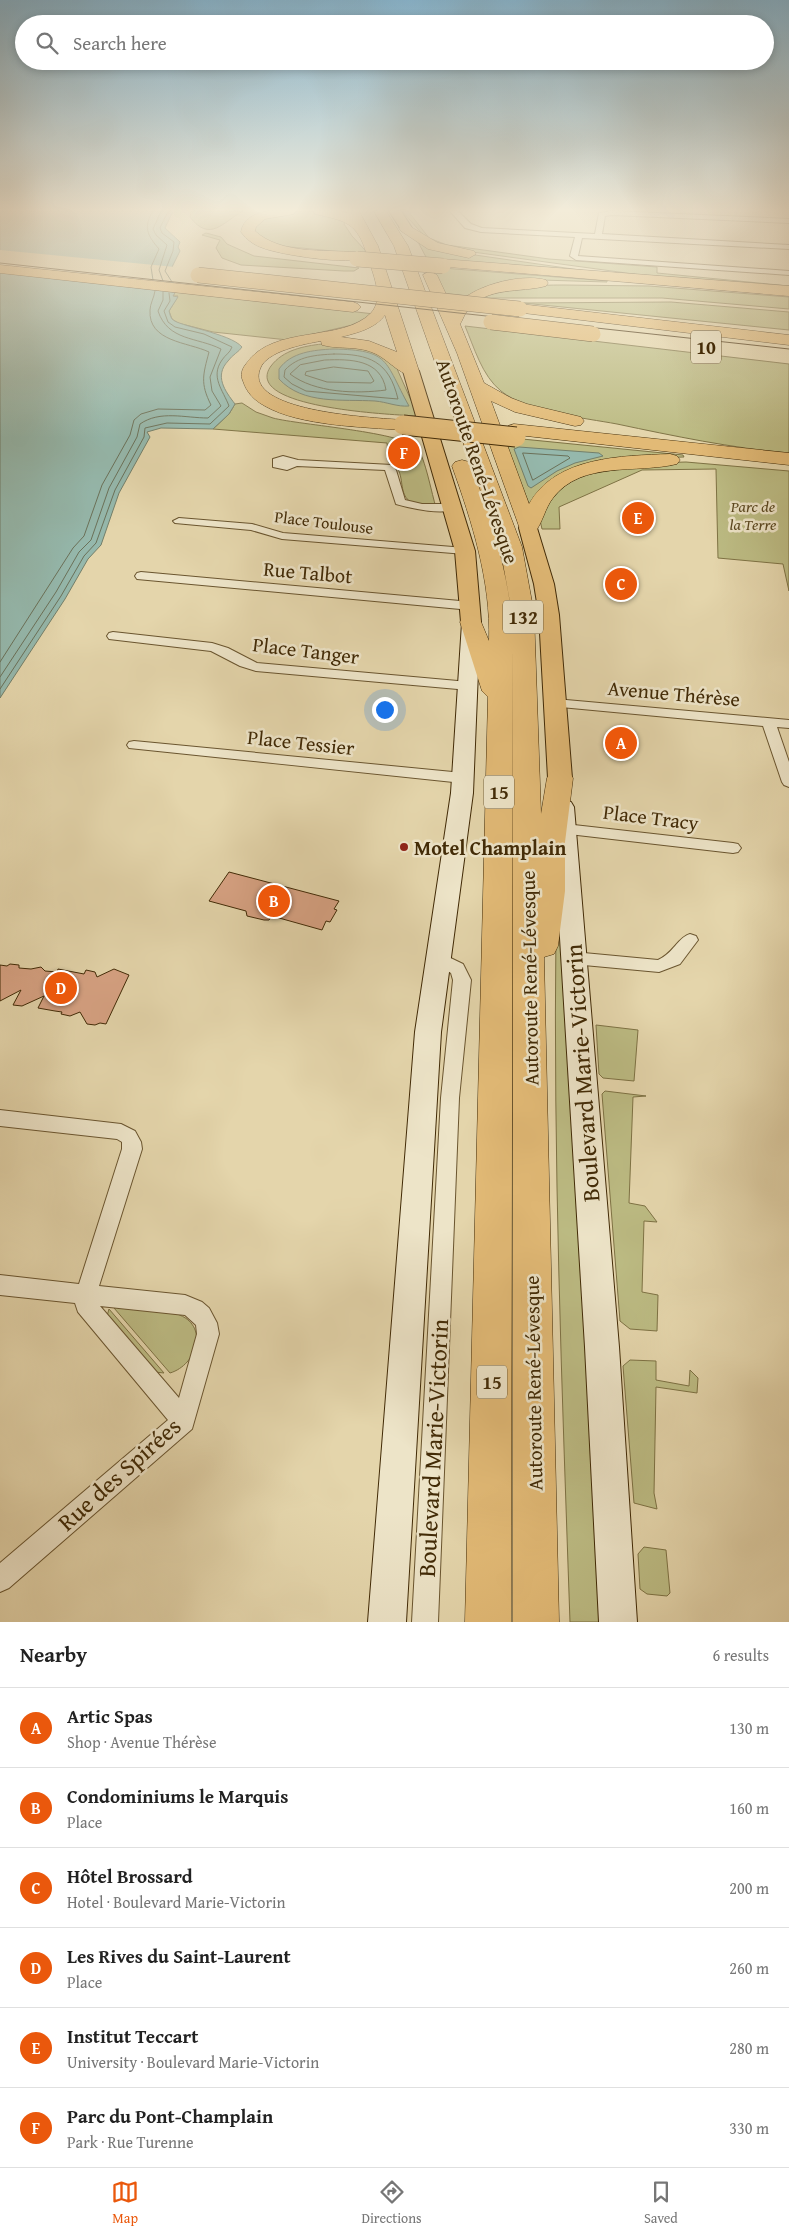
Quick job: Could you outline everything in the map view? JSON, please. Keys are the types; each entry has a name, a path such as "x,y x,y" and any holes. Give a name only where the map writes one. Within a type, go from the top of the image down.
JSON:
{"highway":[{"path":"159,287 612,336"},
{"name":"10","path":"308,287 789,340"},
{"path":"383,287 411,371"},
{"name":"Autoroute René-Lévesque","path":"401,287 421,344"},
{"name":"Autoroute René-Lévesque","path":"416,287 501,517 518,579 525,649 536,1617"},
{"path":"444,287 466,321"},
{"path":"508,287 474,297 462,306 477,386 528,528"},
{"path":"674,287 707,288"},
{"path":"693,287 789,294"},
{"path":"746,287 789,290"},
{"path":"384,292 382,310 373,319 358,326 295,341 272,350 254,364 250,372 250,380 255,390 264,398 289,410 317,416 403,422 736,457 789,459"},
{"path":"403,422 299,406 272,392 264,384 262,375 269,362 282,353 303,345 332,342 354,342 379,348 393,356 411,371"},
{"path":"477,386 509,404 541,414 736,457 789,466"},
{"name":"Autoroute René-Lévesque","path":"436,389 494,566 501,626 488,1616"},
{"path":"528,528 542,499 550,489 568,478 585,471 640,461 736,457"},
{"path":"471,614 500,712"},
{"path":"530,1049 550,890 551,842 560,778"}],"main road":[{"name":"Boulevard Marie-Victorin","path":"387,1622 428,1032 463,778 471,614 465,551 411,371"},
{"name":"Boulevard Marie-Victorin","path":"528,528 544,584 549,615 601,1337 618,1622"}],"street":[{"path":"295,463 388,467 391,470 400,502 422,507 452,507"},
{"name":"Place Toulouse","path":"180,521 252,527 282,536 465,551"},
{"name":"Rue Talbot","path":"141,576 471,614"},
{"name":"Place Tanger","path":"113,636 212,646 246,665 256,667 468,686"},
{"name":"Avenue Thérèse","path":"555,703 789,724"},
{"path":"769,722 789,782"},
{"name":"Place Tessier","path":"134,745 463,778"},
{"name":"Place Tracy","path":"565,829 733,848"},
{"path":"574,958 659,966 674,960 690,940"},
{"name":"Boulevard Marie-Victorin","path":"424,1622 450,1098 462,980 457,966 438,958"},
{"path":"0,1118 117,1131 131,1139 132,1149 86,1294 86,1304 184,1421"},
{"name":"Rue des Spirées","path":"0,1285 185,1305 197,1310 202,1315 208,1328 207,1339 184,1421 0,1579"}],"green space":[{"path":"440,287 511,287 469,296 443,293"},
{"path":"527,287 658,287 789,297 789,309 662,298 481,298 510,289"},
{"path":"176,291 374,314 352,325 288,340 213,332 178,323 172,319 169,311 178,296 173,296"},
{"path":"671,302 789,312 789,330 523,303"},
{"path":"465,326 789,364 789,453 703,441 557,413 526,404 512,398 494,385 479,361"},
{"path":"322,344 356,344 394,362 418,416 326,407 278,392 268,380 271,366 288,353 301,348"},
{"path":"242,403 256,412 273,418 374,434 409,443 418,449 421,454 435,504 420,505 410,502 405,496 400,473 396,467 389,463 387,443 213,429 229,414 235,404"},
{"path":"502,437 683,455 684,457 644,458 591,464 531,509"},
{"name":"Parc de la Terre","path":"686,462 789,471 789,591 783,564 718,558 716,469 642,470 559,507 560,529 542,529 540,520 553,492 579,476 653,463"},
{"path":"556,926 563,927 605,1622 570,1622 557,1187"},
{"path":"596,1025 638,1030 634,1081 603,1078 599,1074"},
{"path":"605,1091 646,1096 633,1097 629,1203 645,1206 657,1222 644,1221 642,1292 658,1295 657,1331 630,1329 620,1321 602,1094"},
{"path":"114,1308 177,1314 187,1319 194,1327 196,1335 196,1345 193,1354 179,1369 170,1373"},
{"path":"109,1309 164,1373 155,1372 107,1316"},
{"path":"630,1360 656,1361 656,1380 689,1386 690,1370 698,1378 697,1393 656,1387 654,1493 657,1509 634,1503 623,1366"},
{"path":"644,1547 666,1550 670,1593 667,1596 647,1594 640,1589 638,1554"}],"water":[{"path":"0,287 175,287 176,291 173,296 178,297 169,311 172,319 176,322 227,338 242,347 224,367 221,378 225,389 235,404 229,414 213,429 161,428 147,432 150,437 119,493 101,545 88,559 65,599 0,698"},
{"path":"333,349 366,352 383,361 389,368 409,406 375,401 311,397 299,393 279,379 279,369 296,355 311,351"},
{"path":"519,447 599,453 603,456 575,463 557,471 531,488 528,486 514,449"}],"building":[{"path":"613,729 631,730 630,758 611,756"},
{"path":"229,872 339,901 334,909 337,910 330,922 326,921 322,930 272,916 269,920 264,920 247,916 246,911 209,901"},
{"path":"10,964 19,965 19,968 31,969 41,967 45,971 57,972 58,969 84,974 86,970 95,972 97,977 114,969 129,975 106,1024 100,1023 95,1025 87,1024 80,1012 70,1016 61,1014 62,1012 38,1008 44,996 22,1006 13,1005 21,990 0,1001 0,965 7,966"}],"tram line":[{"path":"217,287 789,349"}],"place":[{"name":"Parc du Pont-Champlain","path":"404,453"},
{"name":"Institut Teccart","path":"638,518"},
{"name":"Hôtel Brossard","path":"621,584"},
{"name":"Artic Spas","path":"621,743"},
{"name":"Motel Champlain","path":"404,847"},
{"name":"Condominiums le Marquis","path":"274,901"},
{"name":"Les Rives du Saint-Laurent","path":"61,988"}]}
